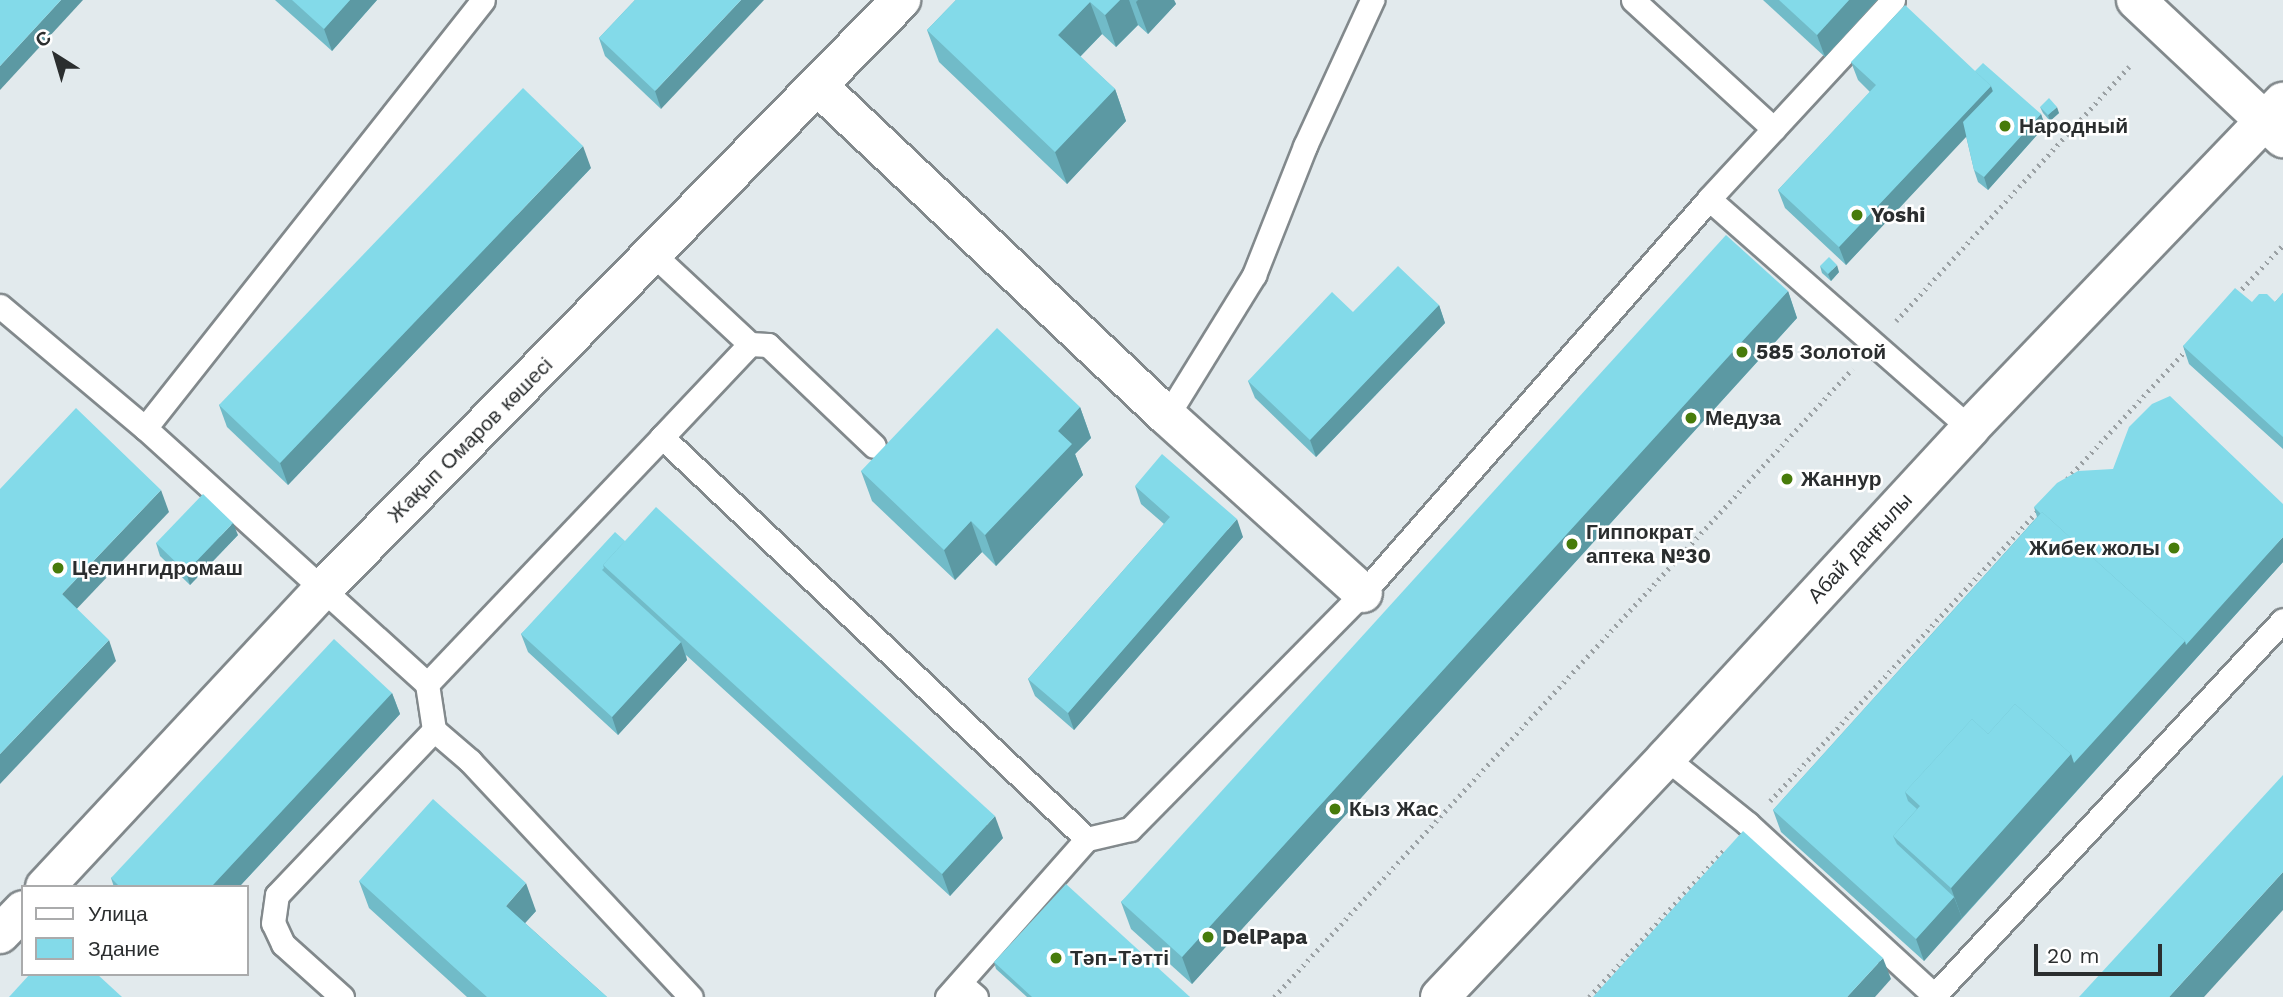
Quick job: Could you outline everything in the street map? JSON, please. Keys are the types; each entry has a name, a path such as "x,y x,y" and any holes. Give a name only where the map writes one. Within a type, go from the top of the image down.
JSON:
{"street":[{"name":"Жақып Омаров көшесі","path":"47,885 322,590 901,0"},
{"path":"2136,0 2277,121"},
{"path":"819,86 1167,416 1363,593"},
{"name":"Абай даңғылы","path":"1440,997 1666,758 1970,428 2277,121"},
{"path":"0,934 21,912"}],"lane":[{"path":"145,428 483,0"},
{"path":"1167,416 1254,275 1304,146 1372,0"},
{"path":"1633,0 1774,129"},
{"path":"961,992 1087,839 1130,829 1363,593 1709,199 1893,0"},
{"path":"1709,199 1970,428"},
{"path":"653,254 750,344 768,345 874,446"},
{"path":"0,306 145,428 427,684 434,730 470,761 691,997"},
{"path":"427,684 750,344"},
{"path":"662,437 1087,839"},
{"path":"1666,758 1748,824 1933,995 2283,620"},
{"path":"342,997 284,944 273,923 277,895 434,730"}],"path":[{"path":"1275,997 2129,67"},
{"path":"2236,296 2283,245"},
{"path":"2058,489 2199,336"},
{"path":"1589,997 2048,499"}],"building":[{"path":"0,0 61,0 0,66"},
{"path":"292,0 350,0 324,29"},
{"path":"635,0 741,0 655,91 599,38"},
{"path":"956,0 1120,0 1105,15 1090,2 1058,35 1115,89 1055,152 927,30"},
{"path":"1779,0 1849,0 1817,35"},
{"path":"1905,5 1991,86 1839,247 1778,190 1876,85 1851,62"},
{"path":"1983,63 2041,114 1984,177 1974,170 1963,122 1993,91 1975,71"},
{"path":"523,88 583,146 280,463 219,405"},
{"path":"2049,98 2057,107 2048,115 2040,107"},
{"path":"1726,235 1788,291 1182,957 1121,902"},
{"path":"1829,257 1837,265 1828,274 1820,266"},
{"path":"1398,266 1439,305 1310,440 1248,381 1332,292 1353,312"},
{"path":"2235,288 2252,302 2259,294 2267,294 2275,302 2283,293 2283,437 2183,346"},
{"path":"997,328 1080,407 1058,431 1072,444 985,535 971,521 944,550 861,471"},
{"name":"Жибек жолы","path":"2170,396 2283,504 2283,537 2186,645 2185,641 2034,507 2057,483 2078,471 2113,469 2129,427 2152,404"},
{"name":"Целингидромаш","path":"76,408 161,490 62,594 109,640 0,754 0,489"},
{"path":"1162,454 1237,519 1068,713 1028,679 1170,517 1135,486"},
{"path":"203,494 233,523 186,572 156,543"},
{"path":"656,507 995,816 942,874 603,565"},
{"path":"2042,512 2185,641 2074,763 2071,754 2015,704 1988,734 1972,719 1905,792 1908,801 1917,809 1893,836 1897,844 1954,897 1916,939 1773,810"},
{"path":"615,532 625,541 603,565 602,570 681,642 612,717 521,634"},
{"path":"334,639 392,693 213,885 118,885 111,878"},
{"path":"2015,704 2071,754 1951,888 1893,836 1920,806 1905,792 1972,719 1988,734"},
{"path":"2283,775 2283,872 2169,997 2079,997"},
{"path":"433,799 526,883 506,906 607,997 487,997 359,881"},
{"path":"1743,831 1883,958 1847,997 1593,997"},
{"path":"1066,884 1190,997 1032,997 994,962"},
{"path":"28,976 99,976 122,997 9,997"}],"place":[{"name":"Народный","path":"2005,126"},
{"name":"Yoshi","path":"1857,215"},
{"name":"585 Золотой","path":"1742,352"},
{"name":"Медуза","path":"1691,418"},
{"name":"Жаннур","path":"1787,479"},
{"name":"Гиппократ аптека №30","path":"1572,544"},
{"name":"Жибек жолы","path":"2174,548"},
{"name":"Целингидромаш","path":"58,568"},
{"name":"Кыз Жас","path":"1335,809"},
{"name":"DelPapa","path":"1208,937"},
{"name":"Тәп-Тәтті","path":"1056,958"}]}
